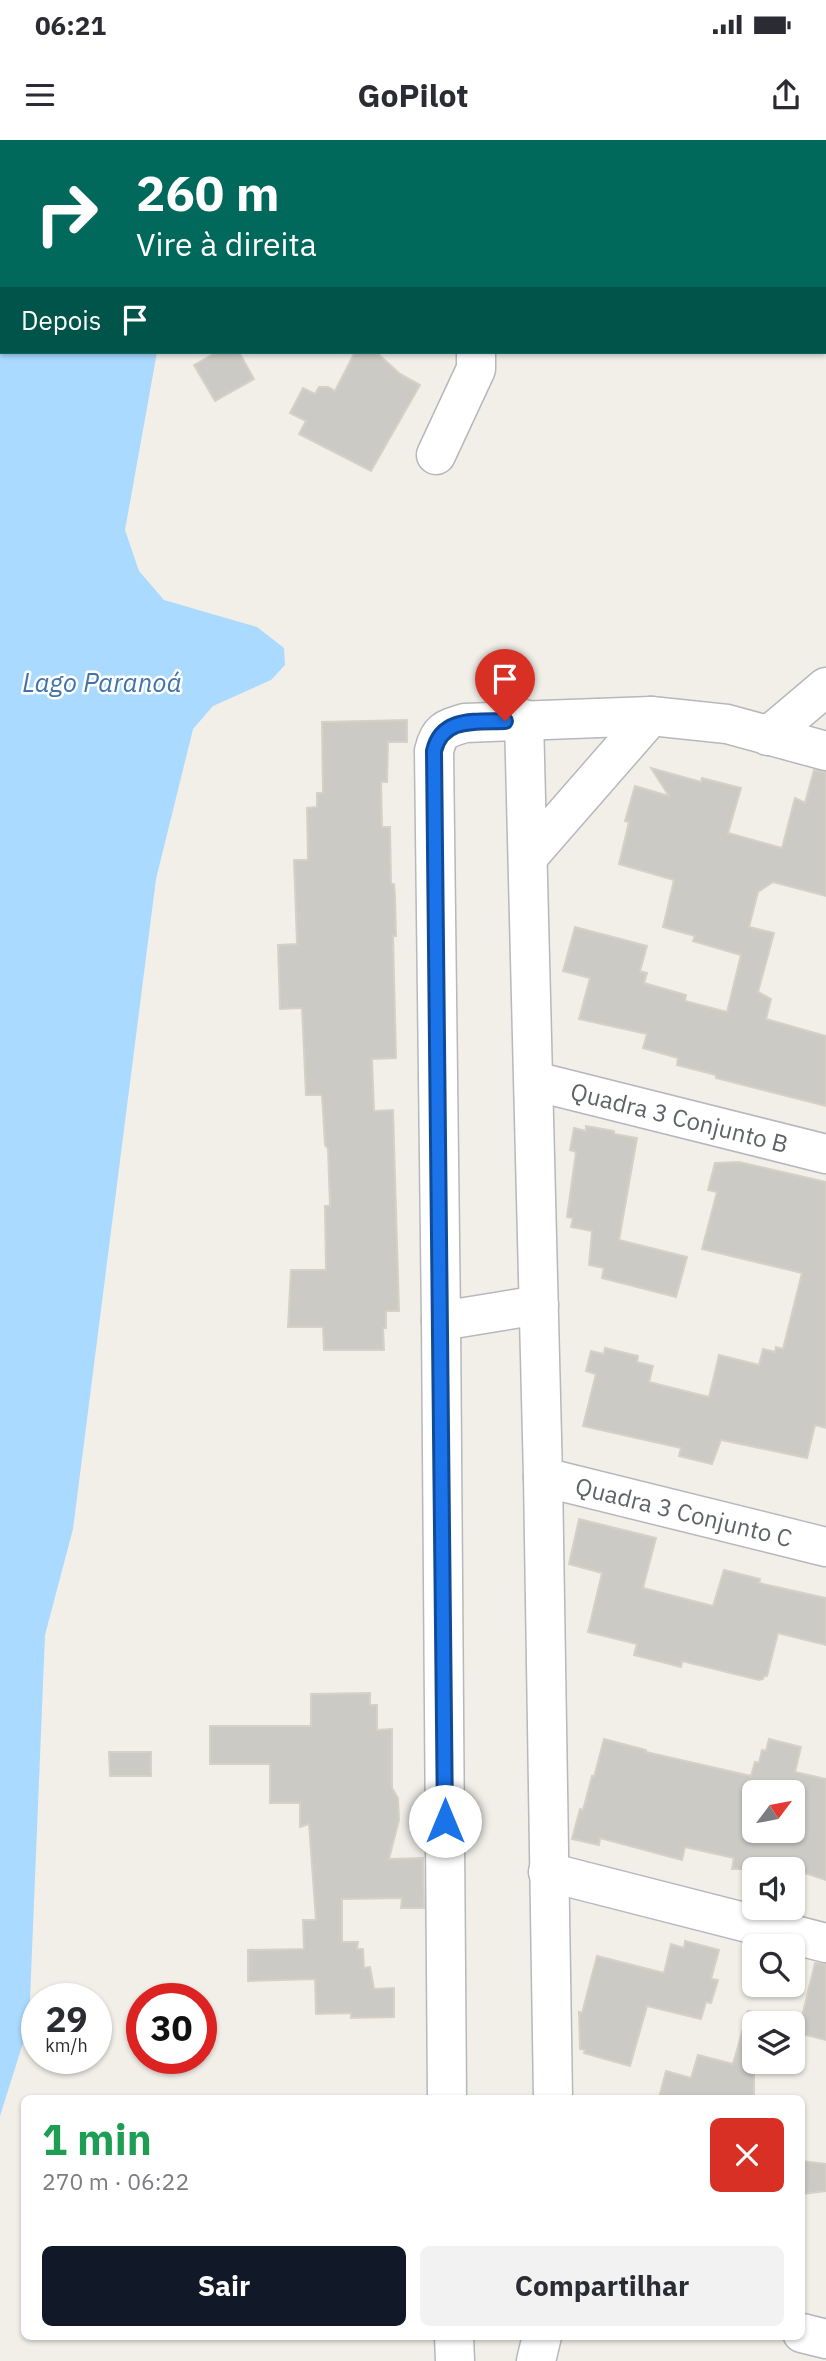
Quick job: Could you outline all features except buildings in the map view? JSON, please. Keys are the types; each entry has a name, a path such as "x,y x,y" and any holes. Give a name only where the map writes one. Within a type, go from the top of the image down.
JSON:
{"street":[{"path":"436,455 476,369 476,354"},
{"path":"768,736 826,687"},
{"path":"528,857 651,716"},
{"path":"447,2095 434,751 438,737 447,729 465,723 651,716 727,724 826,751"},
{"path":"524,719 544,1477 553,2095"},
{"name":"Quadra 3 Conjunto B","path":"534,1081 826,1154"},
{"path":"441,1321 540,1304"},
{"name":"Quadra 3 Conjunto C","path":"544,1477 826,1547"},
{"path":"548,1872 826,1943"},
{"path":"805,2334 826,2339"},
{"path":"454,2340 455,2361"},
{"path":"536,2361 541,2340"}],"water":[{"name":"Lago Paranoá","path":"0,354 157,354 125,530 139,571 164,600 257,627 284,648 285,665 271,680 213,706 193,729 156,879 73,1529 45,1635 31,1983 21,1983 21,2049 0,2116"}],"route":[{"path":"445,1821 434,751 438,737 447,729 465,723 505,721"}]}
